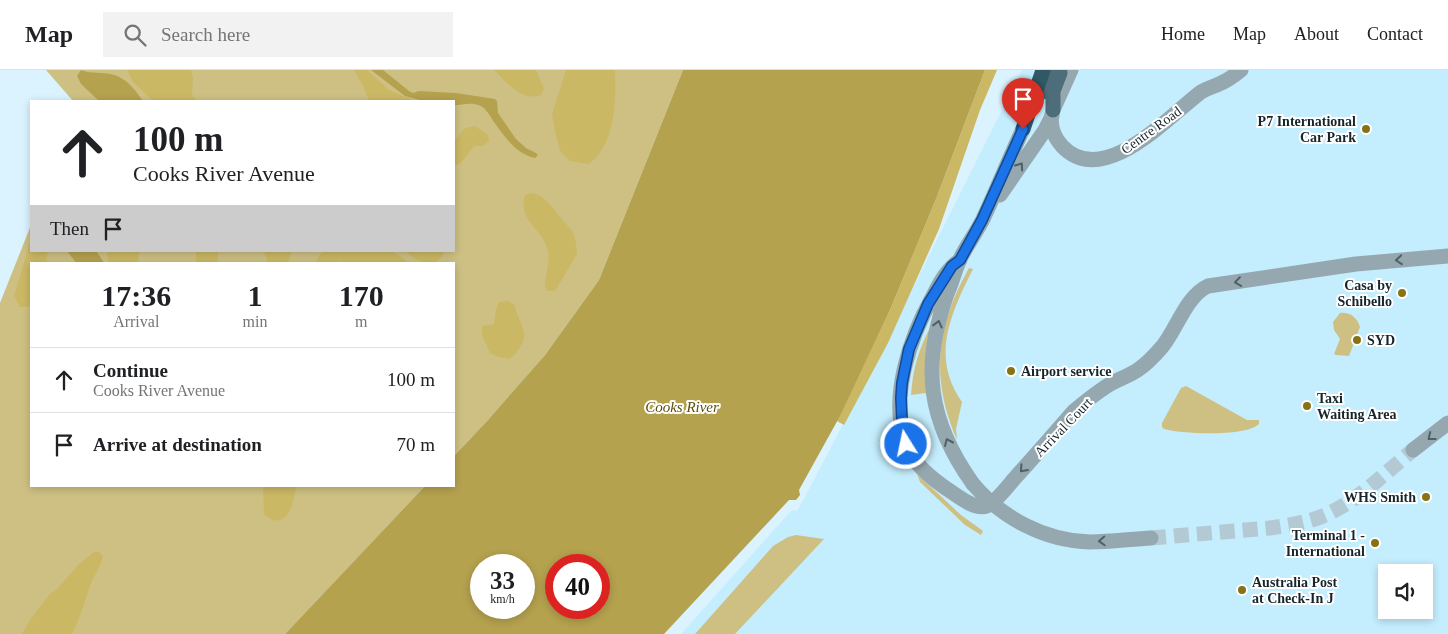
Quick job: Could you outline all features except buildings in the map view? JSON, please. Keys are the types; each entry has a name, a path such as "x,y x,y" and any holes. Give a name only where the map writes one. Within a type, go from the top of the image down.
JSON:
{"highway":[{"path":"1023,129 1043,70"}],"main road":[{"path":"1023,129 1051,70"},
{"path":"1052,113 1053,91 1061,70"}],"street":[{"path":"982,220 1046,130 1071,70"},
{"name":"Centre Road","path":"1052,113 1054,134 1067,150 1085,159 1106,158 1129,148 1203,91 1242,70"},
{"path":"1023,129 982,220 960,260 938,322 931,361 934,398 943,429 958,463 987,499 1006,514 1035,530 1060,539 1094,542 1151,538"},
{"name":"Arrival Court","path":"960,260 952,266 928,304 909,349 902,383 901,416 906,444 910,453 921,465 958,497 978,507 985,507 990,505 1086,400 1148,361 1163,346 1193,297 1208,286 1356,264 1448,256"},
{"path":"1413,450 1448,423"}],"shaded area":[{"path":"46,70 683,70 599,280 545,355 455,455 455,262 30,262 30,487 424,487 285,634 0,634 0,303 30,228 30,252 455,252 455,100 72,100"},
{"path":"127,70 191,70 193,77 192,95 196,100 152,100 133,82"},
{"path":"354,70 367,70 389,90 413,100 369,100"},
{"path":"494,70 536,70 544,89 541,95 527,96 521,94"},
{"path":"566,70 615,70 614,108 609,133 605,145 589,164 570,161 560,151 555,132 552,114"},
{"path":"985,70 997,70 980,110 939,229 888,343 844,425 837,421 890,310 936,199"},
{"path":"1022,70 1448,70 1448,634 681,634 792,510 797,511 888,338"},
{"path":"475,126 488,135 489,141 483,146 474,146 461,163 455,166 455,140 465,128"},
{"path":"531,193 539,195 548,202 573,232 576,243 577,254 554,291 548,291 545,287 548,262 547,247 524,211 525,195"},
{"path":"30,242 30,252 48,252 46,262 30,262 30,306 20,307 14,296"},
{"path":"108,252 139,252 138,262 109,262"},
{"path":"196,252 218,252 218,262 196,262"},
{"path":"264,252 292,252 288,262 266,262 267,259"},
{"path":"323,252 393,252 407,262 316,262 320,254"},
{"path":"407,252 443,252 443,255 436,262 422,262"},
{"path":"969,268 973,269 957,302 947,335 947,368 952,385 962,402 956,429 957,440 948,417 943,395 940,353 949,311"},
{"path":"508,301 514,304 524,333 522,344 510,359 490,353 482,335 482,326 494,324 499,302"},
{"path":"1340,313 1347,313 1353,316 1360,327 1349,356 1334,354 1340,339 1334,330 1333,322"},
{"path":"932,324 927,360 925,360 926,393 911,395 917,358"},
{"path":"1186,386 1247,420 1259,420 1259,424 1252,428 1228,433 1199,433 1164,429 1162,423 1181,388"},
{"path":"917,474 961,515 983,531 981,535 965,525 920,482"},
{"path":"264,487 296,487 294,500 288,514 278,520 271,519 264,514"},
{"path":"796,535 824,539 735,634 695,634 773,546 788,537"},
{"path":"94,552 99,552 103,556 102,560 72,634 22,634 32,617 50,594 57,589 79,564"}],"water":[{"path":"81,70 120,77 134,89 142,100 98,100 81,84 77,76"},
{"path":"371,70 383,70 413,93 419,91 456,93 495,99 497,101 498,113 516,139 538,155 535,158 528,156 517,149 481,106 475,104 455,105 455,100 419,100 405,96"},
{"name":"Cooks River","path":"683,70 985,70 936,199 890,310 840,416 799,490 800,495 796,500 789,500 664,634 285,634 424,487 455,487 455,455 545,355 599,280"},
{"path":"68,252 97,252 104,262 75,262"}],"tunnel":[{"path":"1151,538 1270,528 1297,524 1323,516 1359,495 1413,450"}],"place":[{"name":"P7 International Car Park","path":"1366,129"},
{"name":"Casa by Schibello","path":"1402,293"},
{"name":"SYD","path":"1357,340"},
{"name":"Airport service","path":"1011,371"},
{"name":"Taxi Waiting Area","path":"1307,406"},
{"name":"WHS Smith","path":"1426,497"},
{"name":"Terminal 1 - International","path":"1375,543"},
{"name":"Australia Post at Check-In J","path":"1242,590"}],"route":[{"path":"906,444 903,433 901,398 909,349 928,304 939,284 952,266 960,260 982,220 1023,129"}]}
